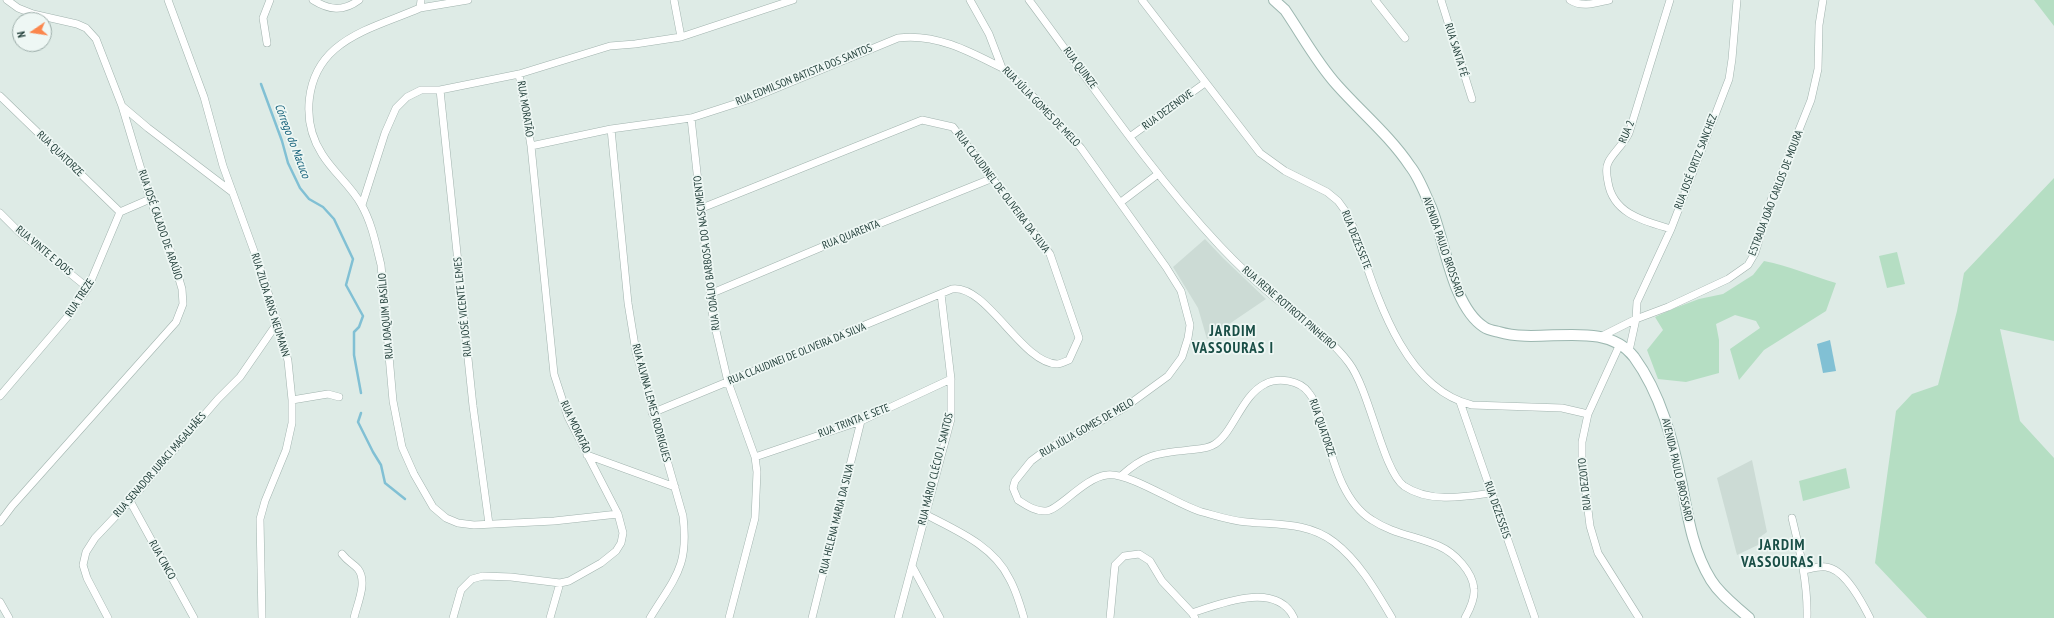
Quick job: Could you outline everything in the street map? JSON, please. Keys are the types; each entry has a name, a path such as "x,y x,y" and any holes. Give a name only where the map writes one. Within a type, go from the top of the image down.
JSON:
{"main road":[{"name":"AVENIDA PAULO BROSSARD","path":"1274,0 1285,10 1336,84 1411,167 1431,208 1460,299 1472,316 1484,328 1508,335 1531,337 1602,336 1620,344 1629,351 1643,370 1665,418 1680,475 1692,538 1700,560 1711,581 1722,594 1749,618"}],"street":[{"name":"RUA JOSÉ CALADO DE ARAÚJO","path":"0,522 12,506 176,322 181,311 183,297 171,252 150,199 122,106 96,39 86,28 78,24 33,14 18,8 7,0"},
{"name":"RUA ZILDA ARNS NEUMANN","path":"168,0 204,97 222,166 260,265 278,322 288,361 292,400 292,423 286,450 265,501 260,519 262,618"},
{"path":"267,43 263,18 270,0"},
{"path":"313,0 330,8 348,8 359,0"},
{"path":"420,8 421,0"},
{"name":"RUA JOAQUIM BASÍLIO","path":"468,0 420,8 362,33 335,49 315,73 310,85 309,114 316,142 321,153 362,205 372,232 381,265 393,401 402,446 414,474 433,508 446,518 458,523 489,524 554,521 618,514"},
{"path":"674,0 681,37"},
{"path":"362,205 385,133 396,108 407,97 421,90 440,90 520,74 610,46 681,37 793,0"},
{"name":"RUA JÚLIA GOMES DE MELO","path":"970,0 989,34 1002,68 1039,102 1081,148 1121,202 1181,291 1190,325 1188,338 1182,357 1168,376 1154,388 1124,408 1069,440 1047,449 1031,461 1020,472 1013,488 1018,500 1029,506 1046,511 1051,510 1084,485 1095,479 1107,475 1121,476 1140,483 1192,509 1223,518 1247,522 1296,525 1317,532 1333,541 1348,555 1373,586 1392,618"},
{"name":"RUA QUINZE","path":"1030,0 1131,136"},
{"name":"RUA DEZESSETE","path":"1142,0 1260,153 1285,171 1327,192 1346,212 1354,229 1395,338 1418,370 1443,392 1460,402 1472,405 1562,408 1588,414"},
{"path":"1375,0 1405,38"},
{"name":"RUA SANTA FÉ","path":"1441,0 1472,99"},
{"path":"1570,0 1574,3 1587,5 1609,0"},
{"name":"RUA 2","path":"1670,0 1629,133 1624,144 1608,163 1606,173 1609,186 1618,203 1628,213 1639,220 1671,229"},
{"name":"RUA JOSÉ ORTIZ SANCHEZ","path":"1629,351 1636,319 1637,302 1671,229 1729,79 1737,0"},
{"name":"ESTRADA JOÃO CARLOS DE MOURA","path":"1602,336 1636,319 1668,307 1728,279 1748,265 1755,253 1771,200 1811,100 1818,69 1819,25 1823,0"},
{"name":"RUA EDMILSON BATISTA DOS SANTOS","path":"531,146 611,129 690,118 750,99 898,38 915,36 949,44 1002,68"},
{"name":"RUA MORATÃO","path":"453,618 461,590 472,578 482,576 511,577 560,583 569,581 601,563 616,551 621,543 623,533 618,514 568,417 554,374 531,146 520,74"},
{"name":"RUA DEZENOVE","path":"1131,136 1205,83"},
{"name":"RUA JOSÉ VICENTE LEMES","path":"440,90 473,406 489,524"},
{"name":"RUA QUATORZE","path":"0,96 120,212"},
{"path":"122,106 148,128 232,192"},
{"name":"RUA ODÁLIO BARBOSA DO NASCIMENTO","path":"690,118 702,208 713,318 728,382 755,457 758,492 755,518 729,618"},
{"name":"RUA CLAUDINEL DE OLIVEIRA DA SILVA","path":"702,208 922,120 952,127 993,178 1050,254 1077,328 1079,338 1076,347 1069,360 1057,364 1041,358 994,316 983,301 958,288 941,294"},
{"name":"RUA ALVINA LEMES RODRIGUES","path":"611,129 628,303 636,352 652,413 683,516 686,539 677,576 650,618"},
{"name":"RUA IRENE ROTIROTI PINHEIRO","path":"1131,136 1158,174 1247,274 1317,329 1350,364 1369,405 1394,474 1403,485 1416,492 1452,498 1491,493"},
{"path":"1121,202 1158,174"},
{"name":"RUA QUARENTA","path":"710,294 993,178"},
{"path":"120,212 150,199"},
{"name":"RUA TREZE","path":"0,396 69,315 88,288 100,263 120,212"},
{"name":"RUA VINTE E DOIS","path":"0,213 19,232 88,288"},
{"name":"RUA CLAUDINEI DE OLIVEIRA DA SILVA","path":"652,413 941,294"},
{"name":"RUA MÁRIO CLÉCIO J. SANTOS","path":"898,618 950,419 951,379 941,294"},
{"name":"RUA SENADOR JURACI MAGALHÃES","path":"108,618 87,578 83,565 86,552 96,538 130,501 218,398 240,377 278,322"},
{"name":"RUA DEZOITO","path":"1620,344 1588,414 1582,442 1582,461 1590,526 1598,553 1638,618"},
{"name":"RUA TRINTA E SETE","path":"755,457 861,421 951,379"},
{"name":"RUA QUATORZE","path":"1121,476 1138,462 1151,455 1205,448 1216,444 1224,436 1241,408 1265,384 1275,380 1289,381 1301,385 1309,393 1316,405 1334,463 1352,502 1360,512 1387,529 1440,546 1457,558 1468,571 1474,589 1473,600 1465,618"},
{"path":"292,400 328,394 339,397"},
{"name":"RUA DEZESSEIS","path":"1460,402 1535,618"},
{"name":"RUA HELENA MARIA DA SILVA","path":"812,618 861,421"},
{"path":"588,455 674,487"},
{"name":"RUA CINCO","path":"130,501 194,618"},
{"path":"925,514 972,540 991,554 1009,577 1024,618"},
{"path":"1792,518 1804,570 1808,602 1807,618"},
{"path":"342,554 349,564 355,566 360,571 362,581 361,592 354,618"},
{"path":"1110,618 1115,565 1124,556 1132,554 1139,554 1150,561 1162,581 1194,615 1216,605 1260,596 1273,598 1283,603 1291,611 1294,618"},
{"path":"912,566 940,618"},
{"path":"1804,570 1826,567 1834,570 1844,577 1861,600 1870,618"},
{"path":"550,618 560,583"},
{"path":"0,602 9,618"},
{"path":"0,615 4,618"}],"shaded area":[{"path":"1205,239 1266,299 1207,339 1198,308 1173,267"},
{"path":"1752,460 1767,532 1760,537 1760,544 1737,555 1717,478"}],"green space":[{"path":"2034,0 2054,0 2054,26"},
{"path":"2054,178 2054,341 2000,329 2020,421 2054,458 2054,618 1927,618 1875,563 1896,411 1912,394 1938,385 1957,311 1964,273"},
{"path":"1897,252 1905,284 1887,288 1879,256"},
{"path":"1764,261 1836,283 1826,311 1764,350 1739,380 1730,349 1760,328 1756,321 1735,315 1716,324 1719,340 1719,373 1686,382 1658,379 1647,350 1663,330 1655,317 1699,299 1723,294 1753,275"},
{"path":"1846,468 1850,488 1803,501 1799,481"}],"water":[{"path":"1830,340 1836,371 1823,373 1817,344"}],"waterway":[{"name":"Córrego do Macuco","path":"261,84 282,141 288,163 300,188 309,199 323,207 334,219 353,259 346,285 363,316 359,327 354,332 354,355 361,393"},
{"path":"361,413 358,422 381,465 385,483 405,499"}],"district":[{"name":"JARDIM VASSOURAS I","path":"1233,340"},
{"name":"JARDIM VASSOURAS I","path":"1782,554"}]}
